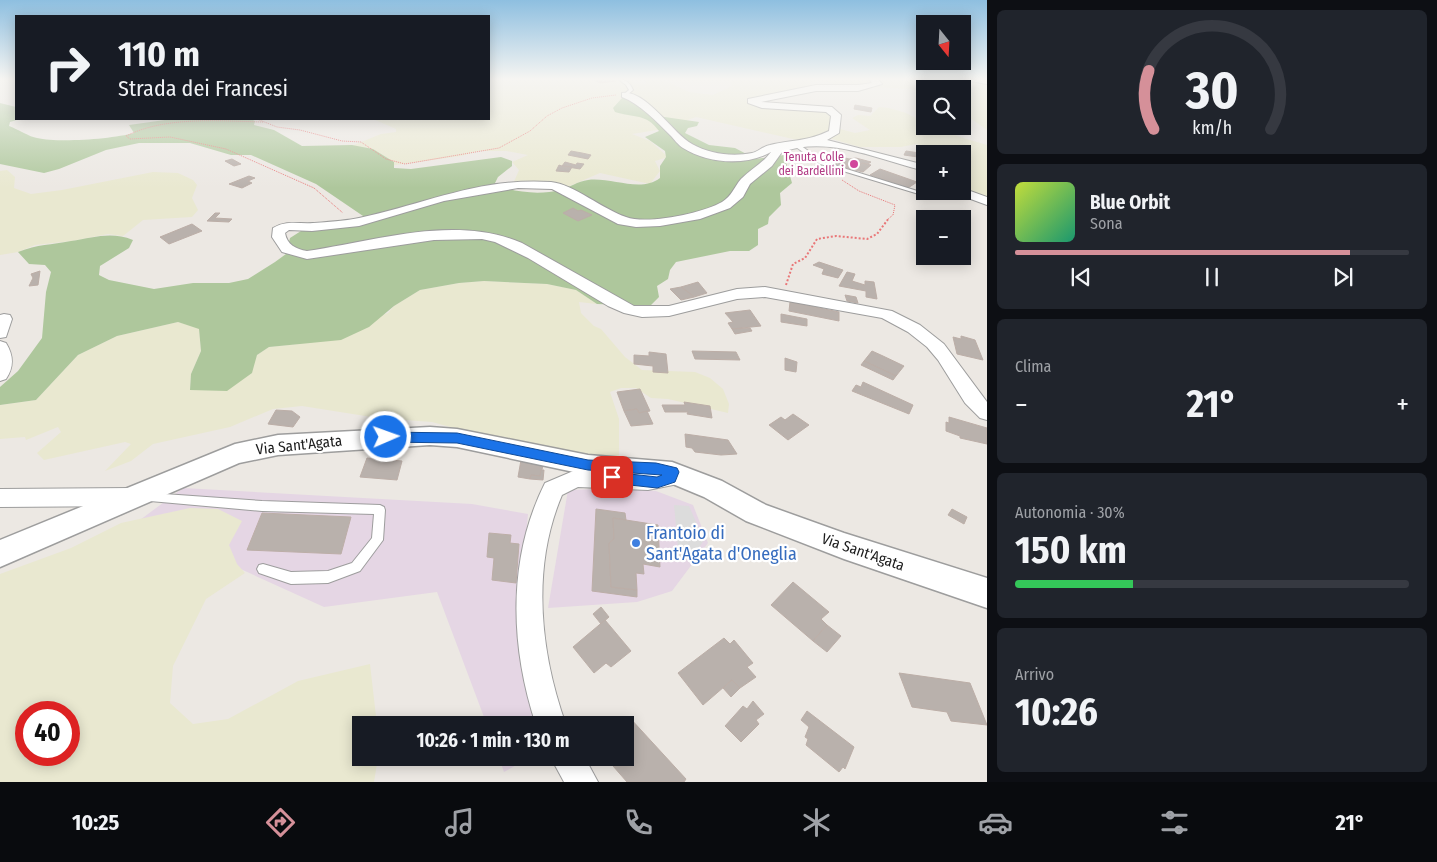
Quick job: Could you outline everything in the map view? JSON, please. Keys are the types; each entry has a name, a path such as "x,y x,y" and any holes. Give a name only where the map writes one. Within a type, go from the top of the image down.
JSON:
{"street":[{"path":"656,115 687,146 718,158 756,156 770,148 815,142 834,144 916,166"},
{"path":"815,142 834,132 836,115"},
{"path":"796,144 778,150 768,164 745,182 739,194 726,205 695,216 660,222 636,223 623,221 564,190 538,184 518,184 470,192 359,222 312,227 287,226 278,231 279,238 292,253 307,255 429,237 481,234 498,238 551,264 620,306 642,312 669,311 737,294 765,292 886,314 901,320 938,348 975,404 987,413"},
{"path":"971,195 987,201"},
{"path":"0,347 4,356 3,371 0,375"},
{"name":"Via Sant'Agata","path":"0,554 212,463 260,448 404,436 457,438 588,465 656,469 672,472 713,489 756,513 844,546 987,593"},
{"path":"548,716 536,676 530,631 531,580 540,523 553,489 576,478 612,477 657,482 670,478 672,472"},
{"name":"Via Sant'Agata","path":"0,498 132,497"},
{"path":"572,766 582,782"}],"lane":[{"path":"796,144 822,163 916,192"},
{"path":"132,497 178,498 262,506 380,510 377,540 356,567 328,577 300,578 291,578 262,569"}],"path":[{"path":"259,120 334,139 361,142 386,159 405,164 499,148 530,132 548,115"},
{"path":"263,122 184,123 140,130 126,136 130,139 170,137 226,149 314,188 337,210 354,217 359,222"},
{"path":"790,296 785,287 793,264 806,258 817,239 836,236 866,239 877,234 885,221 893,215 895,205 859,191 822,163"}],"shaded area":[{"path":"183,488 472,504 528,514 521,590 523,680 537,716 484,716 437,592 324,607 212,556 117,537"},
{"name":"Frantoio di Sant'Agata d'Oneglia","path":"627,488 656,491 693,505 708,543 672,591 637,602 548,608 568,490"},
{"path":"674,505 689,506 704,540 694,555 679,557"},
{"path":"502,766 515,766 504,772"}],"green space":[{"path":"0,115 15,115 15,120 17,120 10,122 9,126 34,137 58,140 86,140 124,135 134,133 129,125 165,120 253,120 255,121 254,125 274,130 302,146 352,145 373,149 394,162 394,168 411,169 501,157 512,161 512,166 498,177 495,183 517,191 535,193 552,192 588,180 644,184 660,178 660,166 666,157 665,151 645,137 659,131 649,121 630,115 654,115 699,122 697,126 688,128 685,133 709,145 735,148 756,159 784,155 792,183 780,193 781,205 769,217 768,224 758,229 758,245 749,251 730,251 676,262 670,270 668,279 657,286 659,297 650,306 597,304 576,290 547,284 484,281 459,283 420,290 394,306 369,327 341,340 269,347 257,355 252,373 227,391 190,390 191,374 201,351 199,329 178,322 117,336 78,355 36,400 0,405 0,387 18,371 42,338 46,292 51,272 45,265 29,264 18,252 32,247 102,236 125,237 133,240 129,248 100,266 99,275 109,280 154,289 193,283 229,283 248,279 275,262 286,254 290,238 301,231 348,226 366,218 316,184 251,155 231,155 190,143 139,143 106,150 44,173 0,164"},
{"path":"490,115 832,115 840,129 855,133 870,130 852,118 857,115 911,115 916,118 916,135 955,135 987,145 987,200 971,193 971,145 916,144 901,147 860,147 825,137 802,141 696,117 663,129 632,134 650,141 668,157 655,161 660,171 650,184 600,173 565,188 513,184 519,170 512,162 528,155 506,151 479,151 461,156 374,168 350,145 344,144 354,145 381,134 396,132 396,129 375,120 490,120"},
{"path":"971,115 987,115 987,130 971,119"},
{"path":"7,170 15,177 14,188 31,194 62,190 153,172 178,173 193,180 197,185 192,198 198,210 192,217 143,220 123,236 108,234 72,241 35,245 18,252 0,255 0,171"},
{"path":"484,281 547,284 576,290 597,304 579,302 581,313 594,326 601,329 625,357 642,370 695,372 710,378 723,389 729,404 728,413 668,399 651,398 636,388 621,388 610,392 619,419 619,458 561,457 432,422 378,418 302,406 273,409 230,427 153,444 131,461 105,471 131,444 125,442 44,460 37,453 61,432 58,427 26,440 25,437 0,439 0,405 36,400 78,355 117,336 178,322 199,328 201,351 191,374 190,389 251,370 257,355 269,347 298,344 388,313 394,306 420,290 459,283"},
{"path":"190,508 218,509 242,521 229,545 237,564 245,573 206,599 173,666 170,703 193,724 228,719 298,681 370,664 376,716 352,716 352,766 377,766 374,782 0,782 0,574 71,548 121,523"}],"building":[{"path":"571,151 591,155 588,159 568,155"},
{"path":"906,151 916,152 916,157 904,155"},
{"path":"842,157 849,159 844,164 857,168 862,163 871,165 863,172 835,165"},
{"path":"856,158 871,162 868,164 862,163 857,168 844,164 849,159"},
{"path":"232,159 241,164 234,166 225,161"},
{"path":"565,162 576,165 577,163 584,164 580,169 562,166"},
{"path":"559,165 572,167 569,172 556,171"},
{"path":"880,169 916,183 908,188 870,175"},
{"path":"249,176 255,178 248,181 252,183 242,188 229,184"},
{"path":"573,208 592,215 578,221 563,213"},
{"path":"215,213 220,213 215,218 232,219 229,222 207,221"},
{"path":"192,224 202,231 169,244 160,237"},
{"path":"819,262 843,270 838,278 822,274 824,269 813,265"},
{"path":"40,271 38,285 29,286 33,278 31,274"},
{"path":"847,272 855,274 852,281 865,285 865,281 874,282 877,299 866,297 866,291 839,286"},
{"path":"698,282 707,293 694,297 681,287"},
{"path":"681,287 694,297 681,300 670,289"},
{"path":"845,295 856,297 858,303 847,301"},
{"path":"790,302 839,312 839,321 789,311"},
{"path":"750,310 761,326 732,329 728,323 733,322 725,313"},
{"path":"781,314 807,319 807,326 781,322"},
{"path":"750,328 752,331 735,334 732,329"},
{"path":"961,336 975,340 983,360 957,354 953,337 961,339"},
{"path":"692,351 736,352 740,360 695,359"},
{"path":"872,351 904,366 896,376 864,361"},
{"path":"649,352 666,354 668,373 653,372 653,366 634,364 634,355 649,356"},
{"path":"785,358 797,362 796,372 785,370"},
{"path":"864,361 896,376 893,380 861,365"},
{"path":"863,382 913,405 909,414 852,391 856,385 861,387"},
{"path":"640,389 650,411 639,413 637,409 624,411 617,392"},
{"path":"684,402 710,406 712,418 687,414 688,412 665,412 662,405 685,405"},
{"path":"637,409 639,413 647,411 653,424 631,426 624,411"},
{"path":"276,410 292,411 300,417 293,427 268,424"},
{"path":"793,414 809,425 788,440 769,425 781,417 785,420"},
{"path":"949,417 987,428 987,444 960,438 960,436 946,431 946,422 949,423"},
{"path":"685,434 728,440 737,454 721,455 695,452 692,448 686,447"},
{"path":"367,458 402,461 397,480 360,477"},
{"path":"521,460 535,461 543,466 540,476 531,475 530,479 518,477"},
{"path":"541,470 544,470 543,480 530,479 531,475 540,476"},
{"path":"596,509 625,513 626,520 613,518 614,539 609,543 611,587 637,590 637,597 592,591"},
{"path":"952,509 967,517 964,524 948,515"},
{"path":"262,513 351,517 341,554 247,550"},
{"path":"613,518 658,525 660,567 643,564 644,574 636,573 637,590 611,587 609,543 614,539"},
{"path":"489,533 511,535 510,543 519,544 516,583 492,580 494,558 487,557"},
{"path":"793,582 829,612 821,619 827,625 813,641 771,605"},
{"path":"601,607 609,617 601,624 593,614"},
{"path":"605,620 631,651 611,667 606,663 594,673 573,647"},
{"path":"827,625 841,636 827,652 813,641"},
{"path":"724,638 730,644 734,640 753,663 747,667 756,677 740,688 732,680 703,705 678,673"},
{"path":"899,673 970,683 987,725 951,721 947,712 912,707"},
{"path":"732,680 740,688 731,697 723,688"},
{"path":"753,701 764,714 756,720 759,724 741,742 725,726 743,706 747,709"},
{"path":"807,711 854,747 845,769 843,767 839,772 806,745 808,739 805,737 809,727 801,720"},
{"path":"634,722 686,779 684,782 627,782 613,766 634,766"}],"place":[{"name":"Tenuta Colle dei Bardellini","path":"854,164"},
{"name":"Frantoio di Sant'Agata d'Oneglia","path":"636,543"}],"route":[{"path":"386,437 430,436 457,438 588,465 656,469 672,472 670,478 657,482 612,477"}]}
